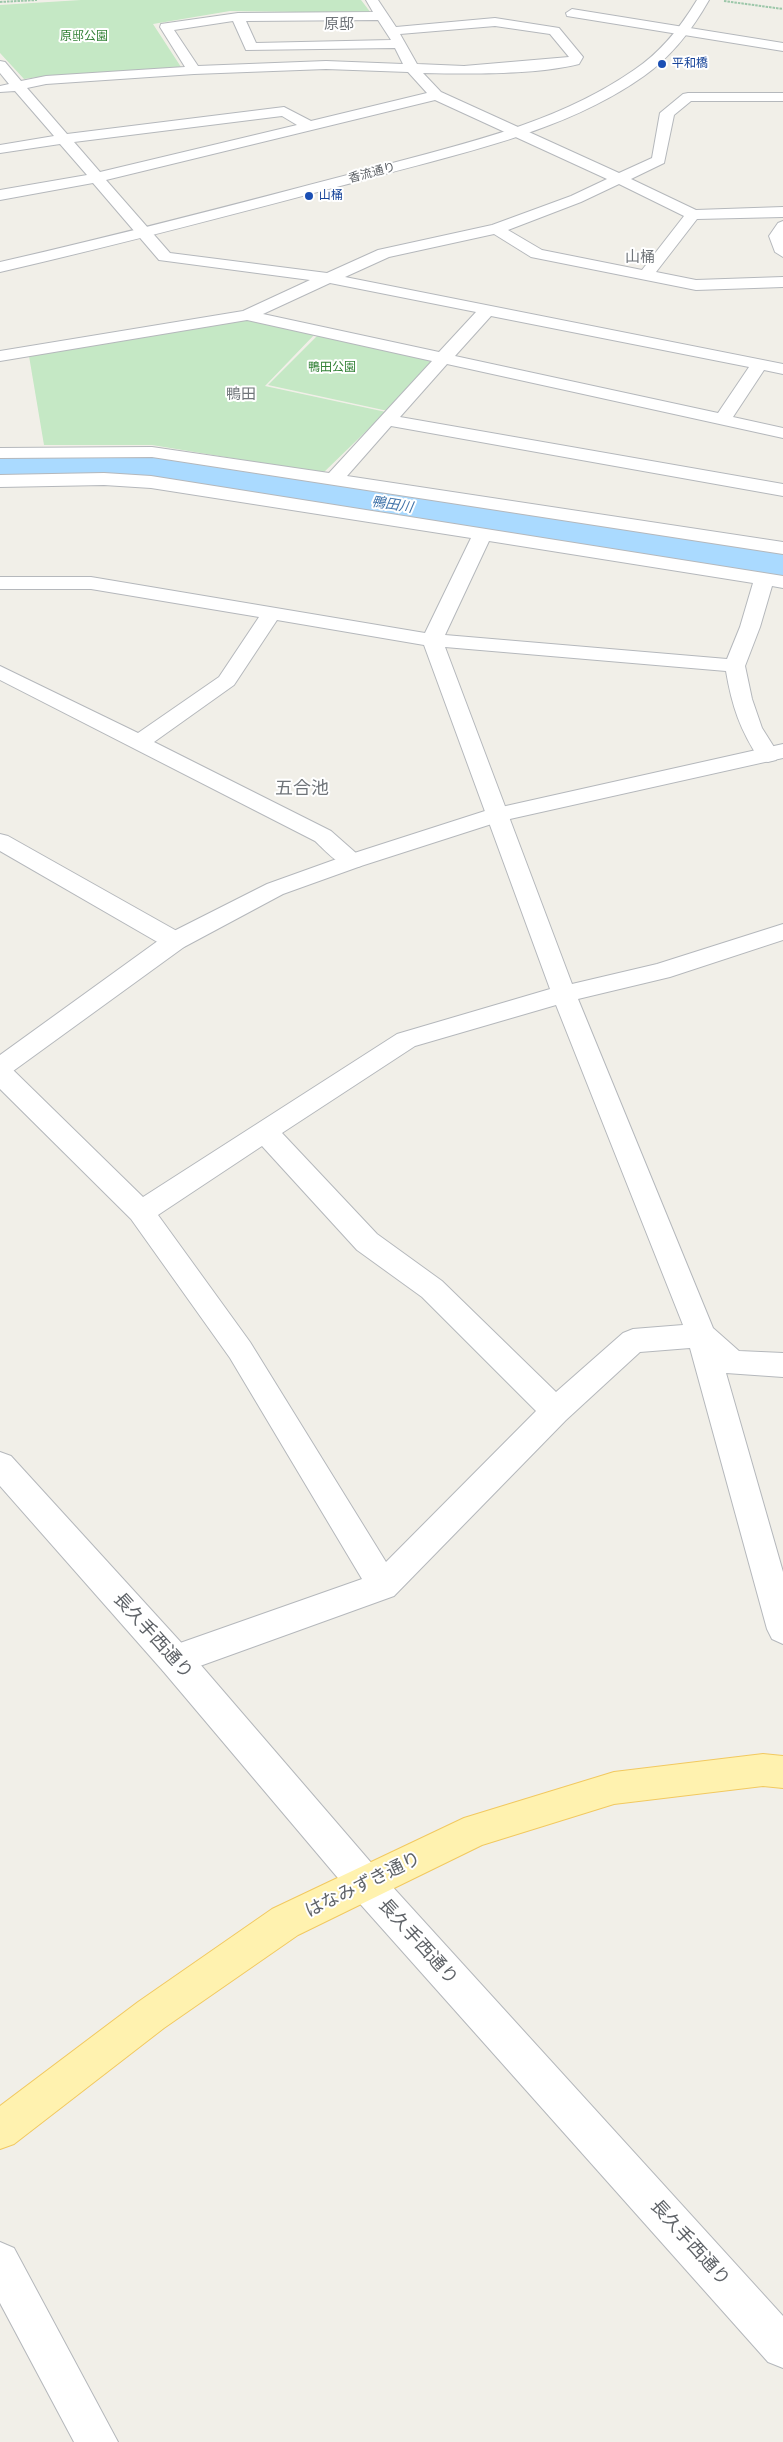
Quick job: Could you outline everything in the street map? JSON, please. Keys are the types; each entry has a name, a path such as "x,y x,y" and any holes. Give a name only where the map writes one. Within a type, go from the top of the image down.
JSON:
{"main road":[{"name":"はなみずき通り","path":"0,2130 151,2015 285,1922 366,1885 476,1830 614,1788 763,1770 783,1772"}],"street":[{"path":"372,0 380,16 400,44 412,68 436,95 617,178 693,216 783,212"},
{"path":"554,31 584,4 581,0"},
{"name":"香流通り","path":"0,267 144,234 490,142 583,105 646,68 671,46 702,0"},
{"path":"572,14 783,47"},
{"path":"194,70 166,27 238,17 380,16"},
{"path":"238,17 250,47 400,44"},
{"path":"0,90 46,80 194,70 326,66 464,70 541,65 574,60 576,58 554,31 495,22 392,31"},
{"path":"0,65 65,139 95,178 165,256 328,278 486,311 783,368"},
{"path":"0,195 95,178 436,95"},
{"path":"0,356 247,315 384,254 496,229 576,199 617,178 659,160 667,113 688,97 783,97"},
{"path":"0,149 284,111 307,125"},
{"path":"646,275 693,216"},
{"path":"783,226 777,236 783,252"},
{"path":"496,229 537,254 696,285 783,282"},
{"path":"332,481 486,311"},
{"path":"247,315 440,360 783,433"},
{"path":"722,420 760,364"},
{"path":"386,420 783,490"},
{"path":"0,453 152,452 332,481 783,548"},
{"path":"0,481 104,479 150,482 774,580 750,627 735,666 741,698 751,728 775,753"},
{"path":"483,534 432,640 564,994 701,1335 783,1629"},
{"path":"0,583 91,583 270,615 432,640 735,666"},
{"path":"140,742 227,681 270,615"},
{"path":"0,672 323,836 353,861"},
{"path":"0,1068 174,942 275,889 353,861 496,815 775,753"},
{"path":"0,841 174,942"},
{"path":"141,1212 406,1040 564,994 661,971 783,932"},
{"path":"0,1073 141,1212 240,1350 383,1586"},
{"path":"265,1132 367,1242 432,1289 555,1411"},
{"path":"175,1660 383,1586 555,1411 633,1341 701,1335 732,1363 783,1365"},
{"name":"長久手西通り","path":"0,1465 175,1660 366,1885 783,2347"},
{"path":"0,2262 97,2442"}],"path":[{"path":"0,2 37,0"},
{"path":"720,0 783,8"}],"green space":[{"name":"原邸公園","path":"81,0 361,0 371,13 230,11 153,24 181,67 24,79 0,53 0,5"},
{"path":"249,318 316,333 265,386 386,412 323,473 152,445 44,445 29,356"},
{"name":"鴨田公園","path":"319,334 432,361 388,411 268,385"}],"waterway":[{"name":"鴨田川","path":"0,468 145,468 245,480 783,564"}],"place":[{"name":"平和橋","path":"662,64"},
{"name":"山桶","path":"309,196"}],"district":[{"name":"原邸","path":"339,25"},
{"name":"山桶","path":"640,258"},
{"name":"鴨田","path":"241,395"},
{"name":"五合池","path":"302,789"}]}
